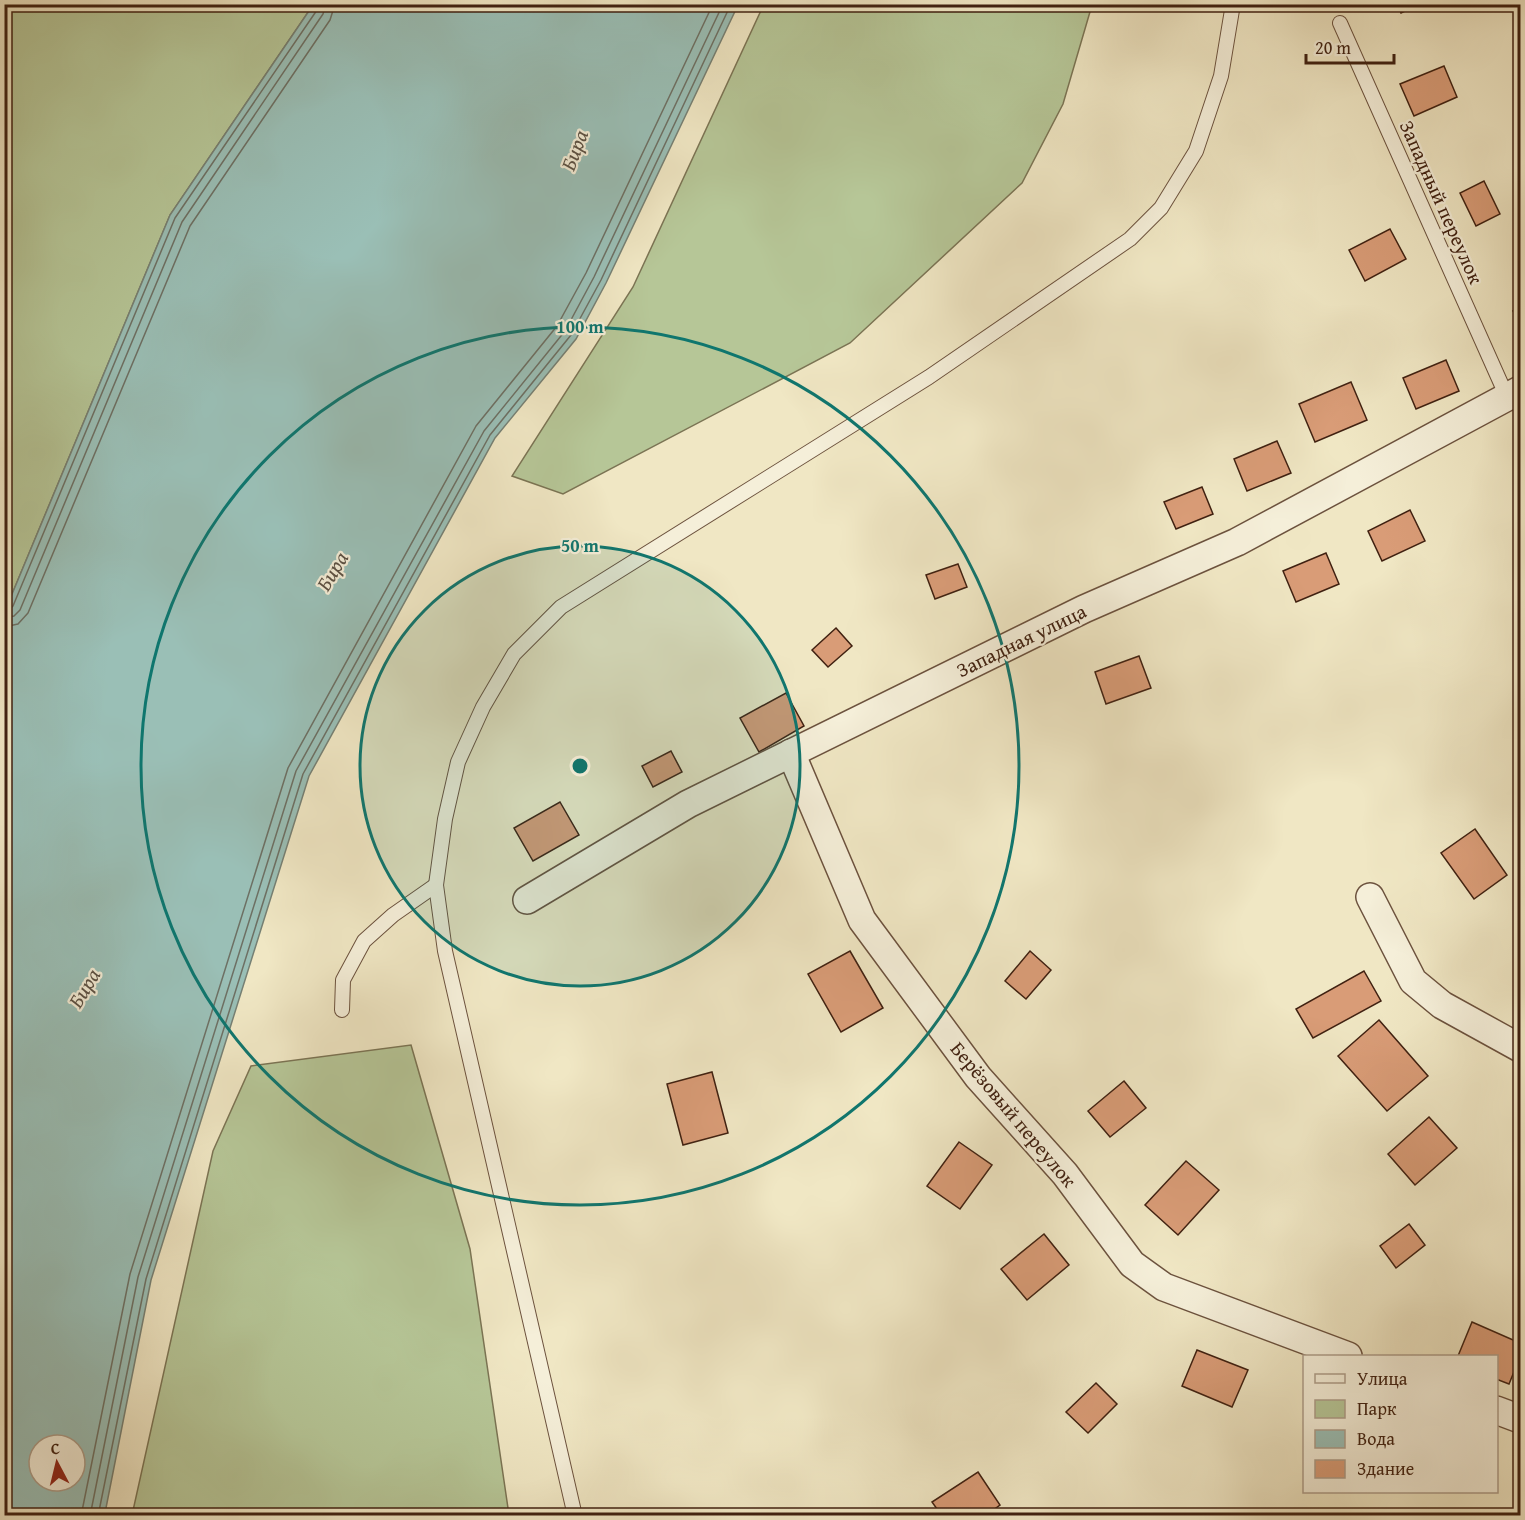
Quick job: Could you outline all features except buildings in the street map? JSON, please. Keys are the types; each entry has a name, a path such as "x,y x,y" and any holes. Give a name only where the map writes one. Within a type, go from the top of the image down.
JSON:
{"street":[{"name":"Западная улица","path":"527,900 688,804 1084,609 1237,542 1514,393"},
{"name":"Берёзовый переулок","path":"791,753 862,920 978,1077 1065,1174 1132,1263 1164,1287 1345,1355"},
{"path":"1370,897 1413,981 1442,1005 1521,1048"},
{"path":"1498,1410 1521,1419"}],"lane":[{"path":"575,1515 445,951 436,885 445,819 458,762 483,707 514,654 561,607 928,377 1130,239 1161,208 1196,151 1221,76 1233,4"},
{"name":"Западный переулок","path":"1340,23 1514,393"},
{"path":"342,1010 343,980 364,941 393,915 436,885"}],"green space":[{"path":"764,4 1092,5 1063,104 1022,183 850,343 563,494 512,476 633,287"},
{"path":"5,5 313,5 170,215 5,611"},
{"path":"411,1045 470,1249 509,1515 132,1515 213,1151 251,1066"}],"water":[{"name":"Бира","path":"313,5 738,5 606,283 576,339 495,438 309,776 151,1280 103,1515 5,1515 5,611 170,215"}]}
